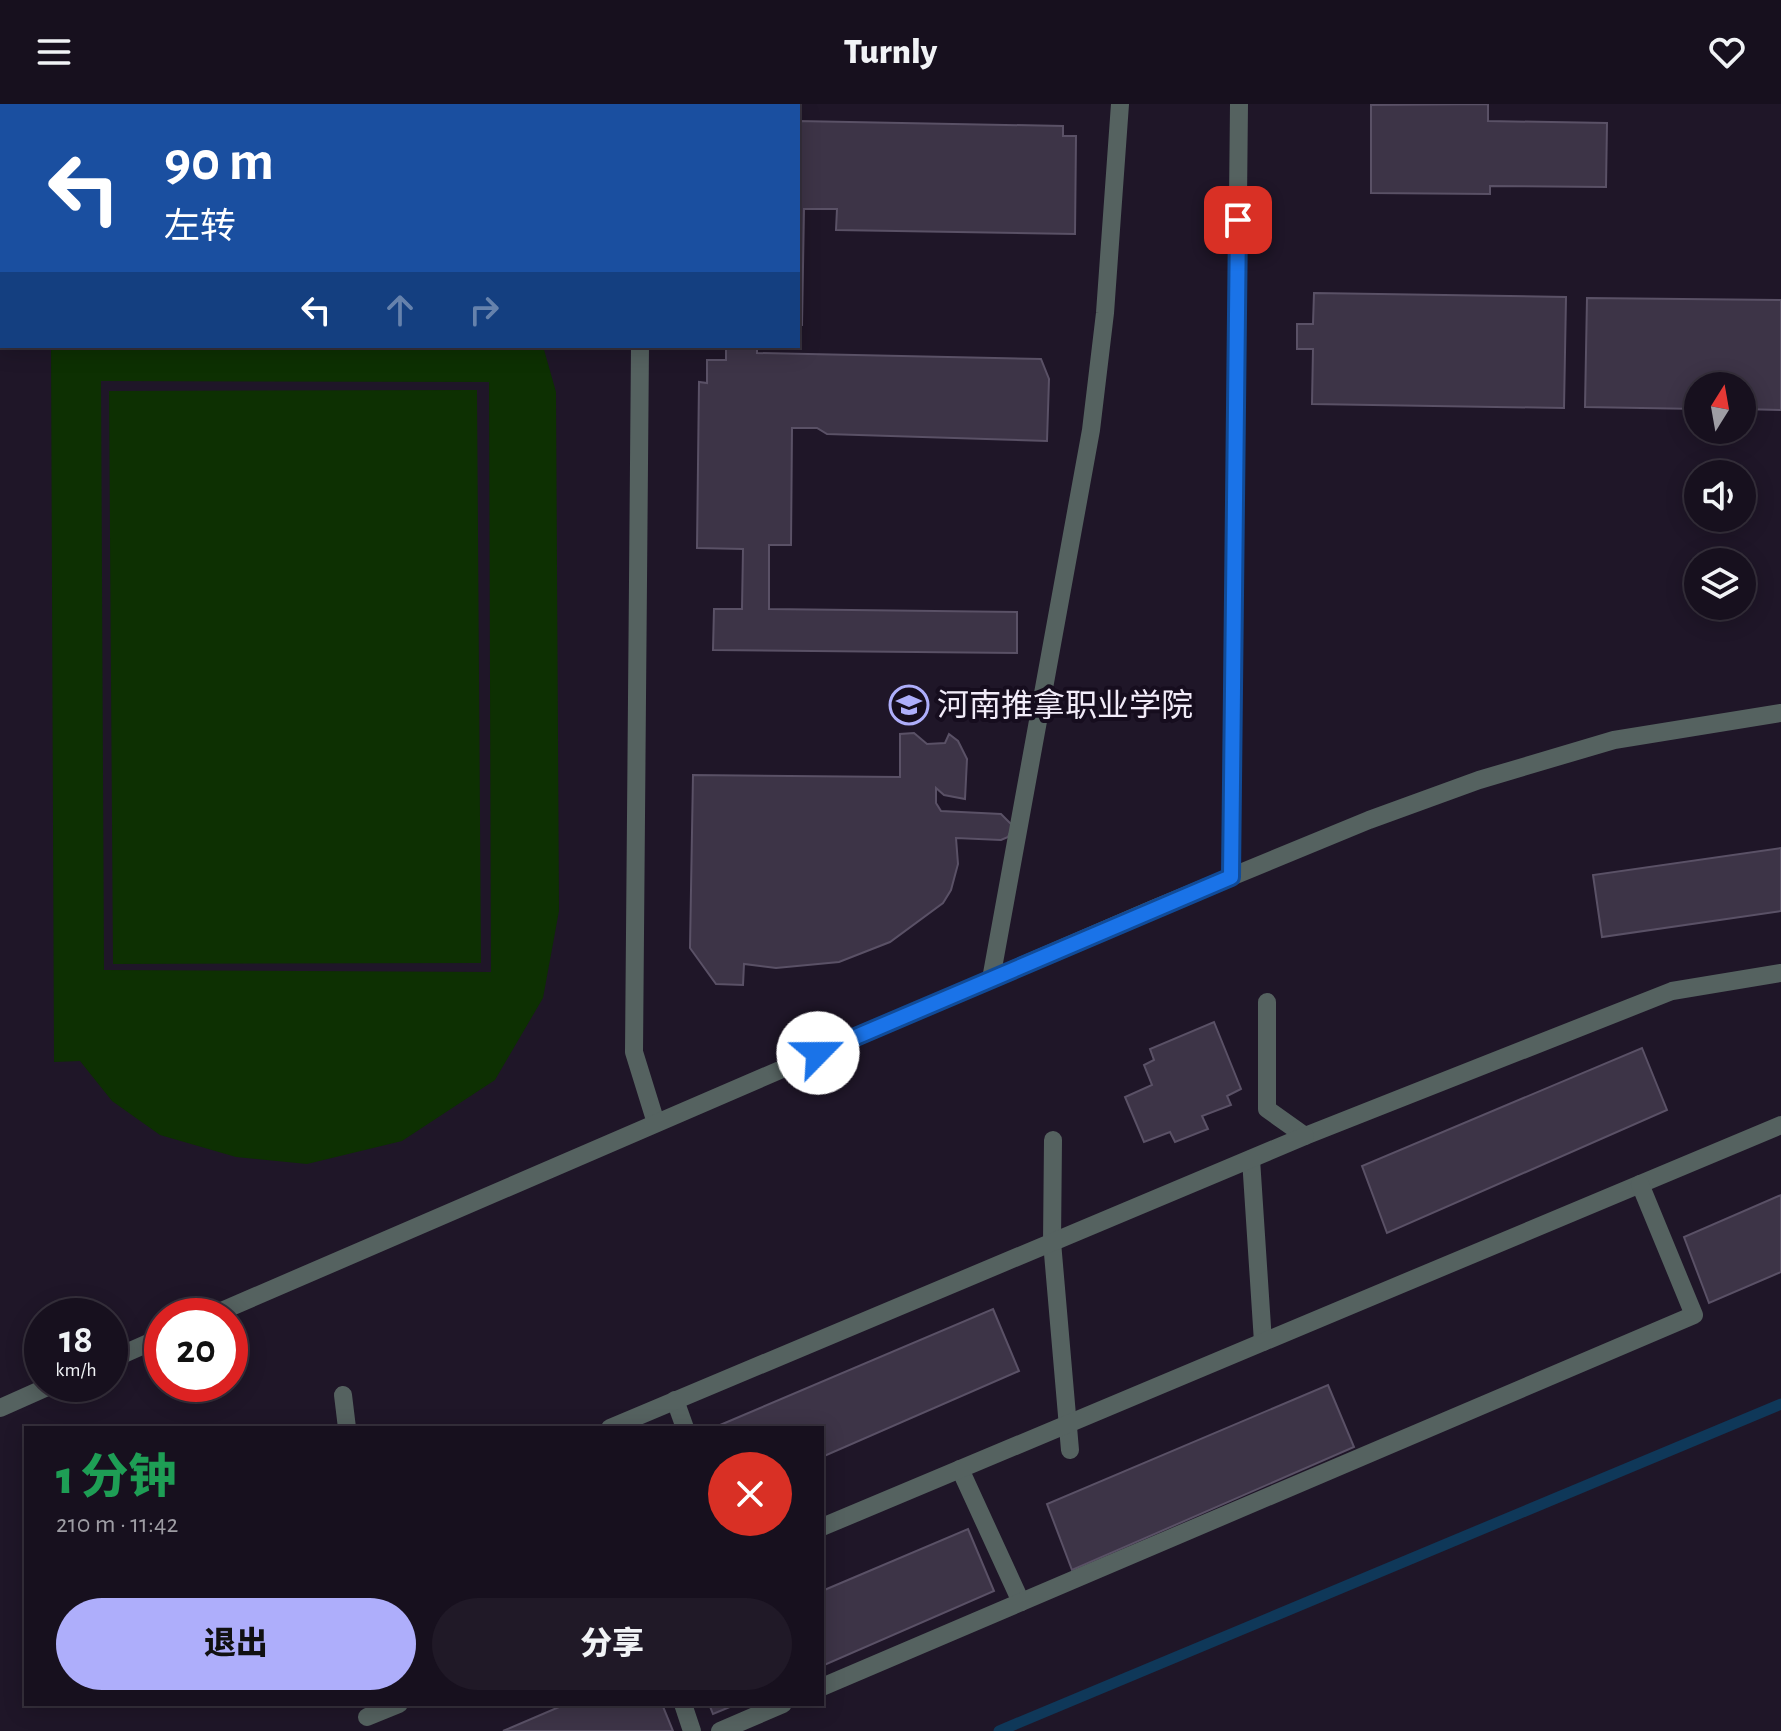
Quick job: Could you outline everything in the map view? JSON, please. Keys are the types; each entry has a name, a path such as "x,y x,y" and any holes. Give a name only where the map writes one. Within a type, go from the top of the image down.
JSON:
{"lane":[{"path":"991,979 1091,430 1105,313 1120,104"},
{"path":"1231,877 1239,104"},
{"path":"640,348 634,1052 656,1123"},
{"path":"248,1300 991,979 1369,820 1479,780 1614,740 1781,713"},
{"path":"615,1426 1305,1136 1672,991 1781,973"},
{"path":"1267,1002 1267,1109 1305,1136"},
{"path":"824,1526 1781,1125"},
{"path":"1053,1140 1052,1242 1065,1425 1070,1450"},
{"path":"1251,1159 1263,1342"},
{"path":"824,1686 1694,1315 1640,1184"},
{"path":"343,1395 347,1426"},
{"path":"0,1408 24,1397"},
{"path":"675,1400 684,1426"},
{"path":"960,1469 1021,1602"},
{"path":"367,1717 394,1706"},
{"path":"684,1706 692,1731"},
{"path":"720,1731 778,1706"}],"green space":[{"path":"51,348 544,348 556,392 559,911 543,998 495,1080 402,1141 307,1164 236,1157 160,1135 112,1101 80,1061 54,1062","holes":["101,381 489,382 491,972 104,970"]},
{"path":"477,390 481,963 113,964 109,391"}],"building":[{"path":"1488,104 1488,121 1607,123 1606,187 1490,186 1490,194 1371,193 1371,105"},
{"path":"800,121 1063,126 1063,136 1076,136 1075,234 836,230 837,209 804,209 802,325"},
{"path":"1314,293 1566,297 1564,408 1312,404 1313,349 1297,349 1297,324 1313,324"},
{"path":"1587,298 1781,300 1781,410 1756,409 1756,372 1684,372 1684,409 1585,407"},
{"path":"726,348 757,348 757,353 1041,359 1049,379 1047,441 827,434 817,428 792,428 791,545 769,545 769,609 1017,612 1017,653 713,650 714,609 742,609 743,549 697,548 699,382 707,383 707,360 726,360"},
{"path":"914,733 927,744 945,743 949,734 958,741 967,759 965,799 944,795 936,788 936,803 941,811 1001,814 1013,826 1008,837 1001,840 956,838 958,864 951,890 943,903 890,942 839,962 776,968 744,964 743,985 716,984 690,948 693,775 900,777 900,734"},
{"path":"1781,848 1781,911 1602,937 1593,875"},
{"path":"1214,1022 1241,1089 1227,1096 1231,1105 1202,1116 1208,1129 1175,1142 1170,1132 1144,1142 1125,1097 1152,1085 1144,1065 1154,1060 1150,1049"},
{"path":"1642,1048 1667,1110 1387,1233 1362,1166"},
{"path":"1781,1195 1781,1272 1709,1303 1684,1237"},
{"path":"993,1309 1019,1371 824,1456 824,1426 718,1426"},
{"path":"1328,1385 1354,1447 1072,1570 1047,1504"},
{"path":"968,1529 994,1591 824,1665 824,1590"},
{"path":"561,1706 663,1706 673,1731 503,1731"},
{"path":"710,1706 732,1706 713,1714"}],"waterway":[{"path":"999,1731 1781,1404"}],"place":[{"name":"河南推拿职业学院","path":"909,705"}],"route":[{"path":"818,1053 1231,877 1238,220"}]}
